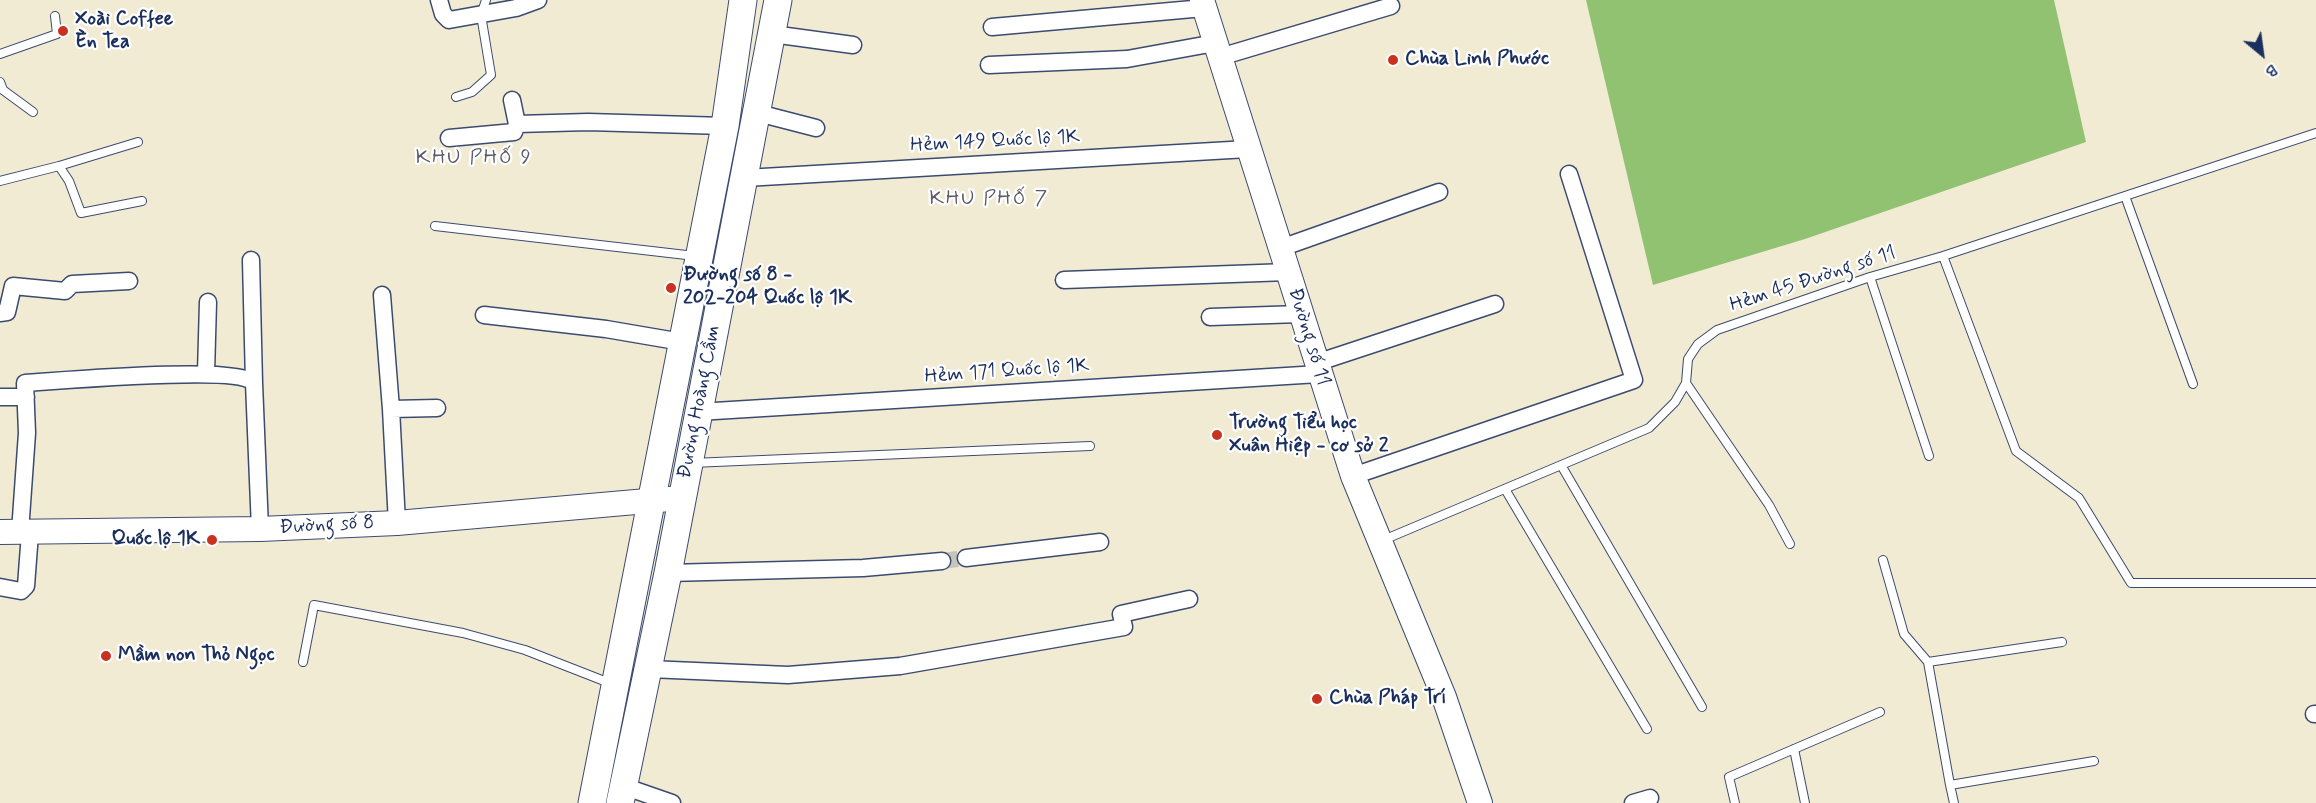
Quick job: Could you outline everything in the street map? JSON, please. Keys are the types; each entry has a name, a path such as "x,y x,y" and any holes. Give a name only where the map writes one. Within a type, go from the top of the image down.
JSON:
{"main road":[{"name":"Đường Hoàng Cầm","path":"592,803 724,126 743,0"},
{"name":"Đường Hoàng Cầm","path":"621,794 668,573 778,0"},
{"name":"Đường số 11","path":"1203,4 1353,476 1444,697 1480,803"},
{"name":"Đường số 8","path":"17,532 260,529 397,523 681,498"}],"street":[{"path":"439,0 443,14 449,20 483,7 516,8 538,0"},
{"path":"992,27 1203,4"},
{"path":"988,65 1128,58 1218,50 1391,6"},
{"path":"772,34 854,45"},
{"path":"448,138 514,132 517,124 512,100"},
{"path":"758,113 816,128"},
{"path":"517,124 588,122 724,126"},
{"name":"Hẻm 149 Quốc lộ 1K","path":"745,178 1248,149"},
{"path":"1353,476 1634,380 1569,174"},
{"path":"1281,248 1439,192"},
{"path":"251,260 253,382 260,529"},
{"path":"1064,280 1288,272"},
{"path":"0,313 7,312 10,308 13,286 65,291 72,284 129,281"},
{"path":"382,295 397,523"},
{"path":"206,373 208,302"},
{"name":"Hẻm 171 Quốc lộ 1K","path":"698,412 1317,368 1495,304"},
{"path":"1210,317 1300,314"},
{"path":"484,315 606,329 682,342"},
{"path":"0,397 25,390 206,373 253,382"},
{"path":"0,587 21,591 26,586 17,532 27,433 25,390"},
{"path":"391,410 437,408"},
{"path":"966,558 1100,542"},
{"path":"668,573 863,568 942,561"},
{"path":"649,669 788,675 900,666 1124,627 1121,614 1189,599"},
{"path":"621,794 672,803"},
{"path":"1633,803 1650,798"}],"lane":[{"path":"456,97 472,92 491,75 483,7"},
{"path":"0,54 57,34 56,16"},
{"path":"0,82 3,90 33,112"},
{"name":"Hẻm 45 Đường số 11","path":"1379,541 1650,428 1664,416 1686,383 1688,359 1698,344 1717,330 1870,276 1943,256 2316,133"},
{"path":"0,181 138,142"},
{"path":"58,166 69,181 81,213 142,201"},
{"path":"2125,196 2193,384"},
{"path":"435,226 698,256"},
{"path":"1943,256 2016,451 2079,498 2131,583 2316,583"},
{"path":"1870,276 1929,456"},
{"path":"1686,383 1769,505 1790,544"},
{"path":"689,464 1090,446"},
{"path":"1561,465 1702,708"},
{"path":"1505,489 1647,729"},
{"path":"1883,560 1904,634 1928,662 1953,803"},
{"path":"303,662 314,605 463,633 525,650 615,685"},
{"path":"1928,662 2062,642"},
{"path":"1735,803 1729,777 1880,712"},
{"path":"1794,749 1805,803"},
{"path":"1950,785 2094,761"}],"green space":[{"path":"1586,0 2054,0 2086,142 1805,239 1653,285"}],"tunnel":[{"path":"942,561 966,558"}],"place":[{"name":"Xoài Coffee Èn Tea","path":"63,31"},
{"name":"Chùa Linh Phước","path":"1393,60"},
{"name":"Đường số 8 - 202-204 Quốc lộ 1K","path":"671,288"},
{"name":"Trường Tiểu học Xuân Hiệp - cơ sở 2","path":"1217,435"},
{"name":"Quốc lộ 1K","path":"212,540"},
{"name":"Mầm non Thỏ Ngọc","path":"106,656"},
{"name":"Chùa Pháp Trí","path":"1317,699"}],"district":[{"name":"KHU PHỐ 9","path":"474,159"},
{"name":"KHU PHỐ 7","path":"989,200"}]}
